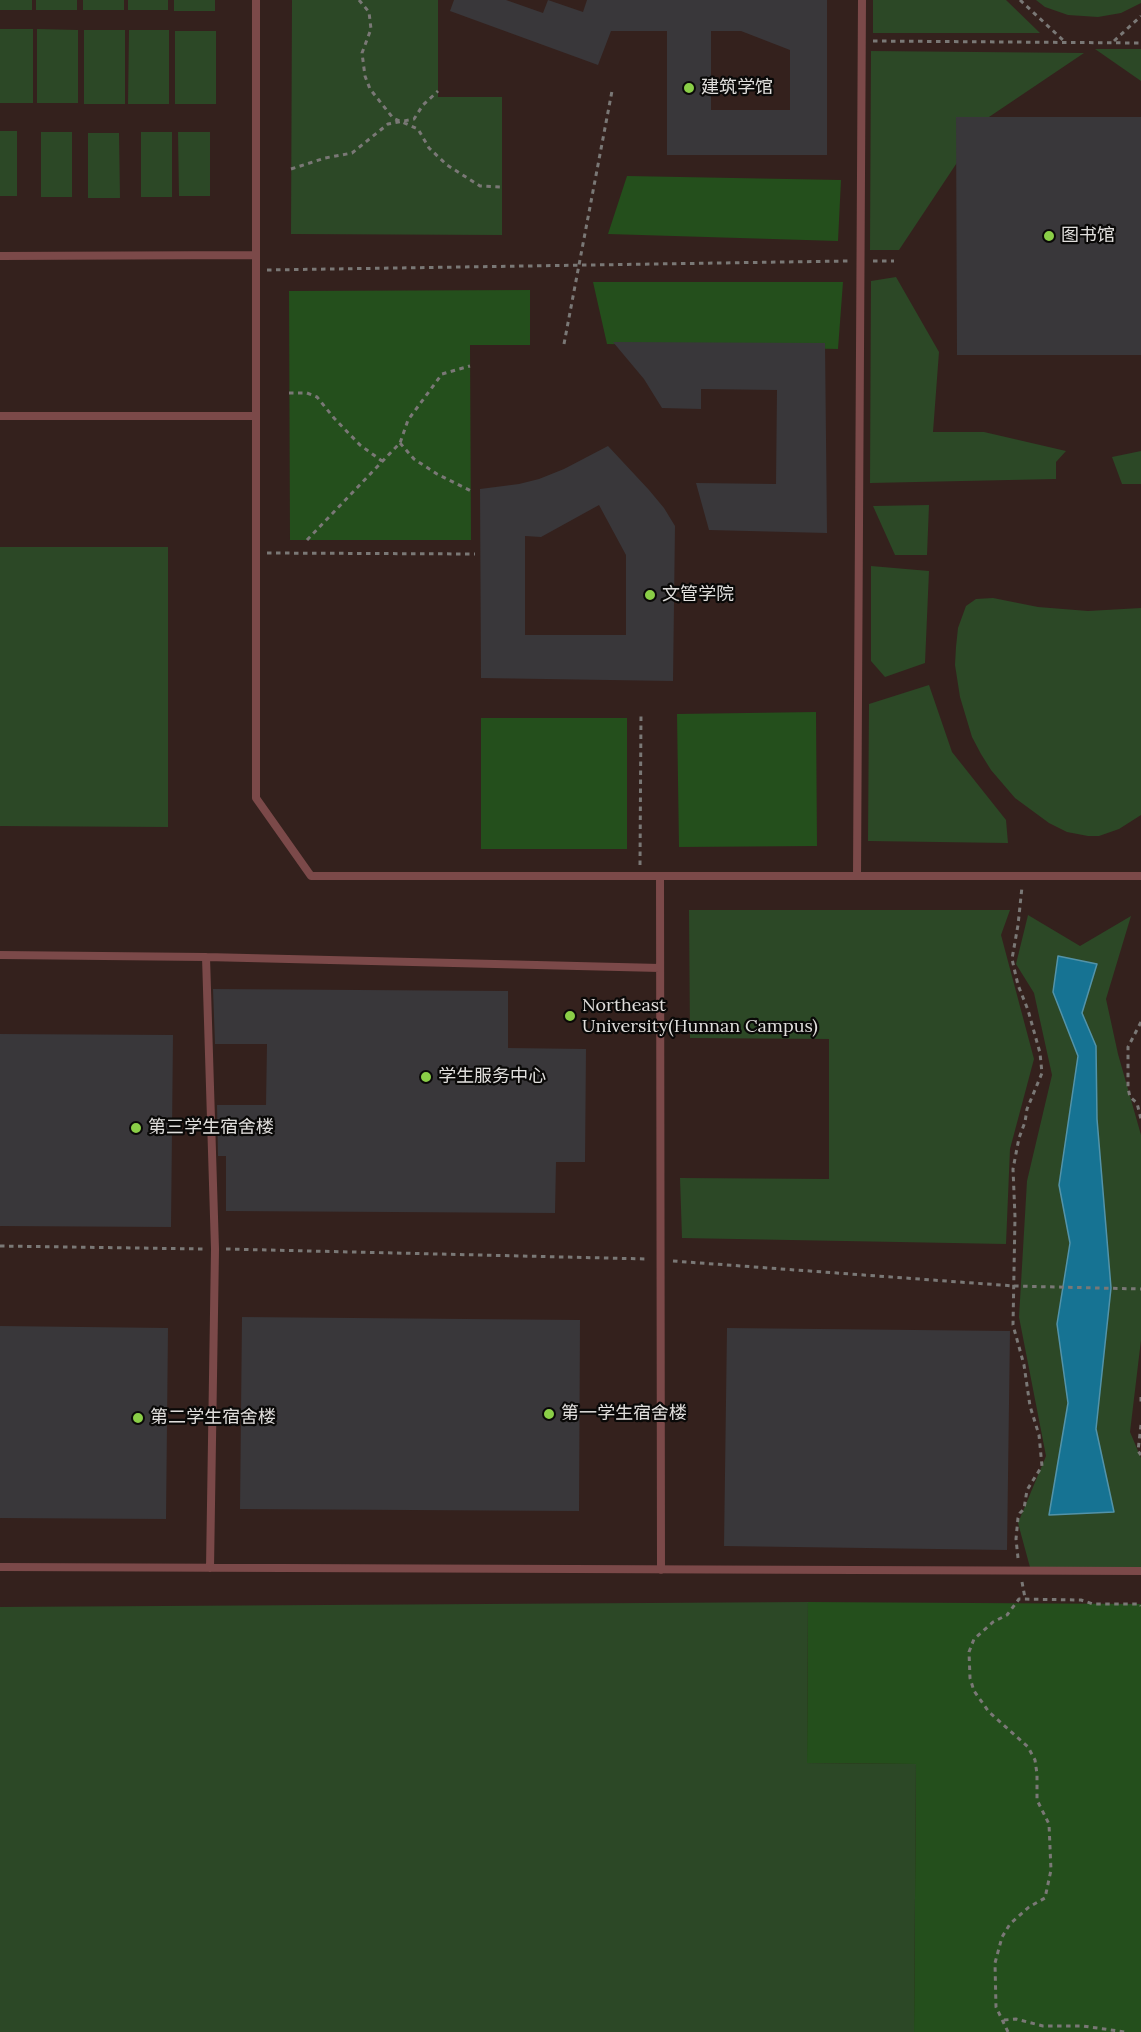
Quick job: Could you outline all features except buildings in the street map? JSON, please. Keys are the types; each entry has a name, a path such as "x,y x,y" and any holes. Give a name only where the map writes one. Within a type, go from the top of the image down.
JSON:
{"lane":[{"path":"256,0 256,798 311,876 1141,876"},
{"path":"857,876 862,0"},
{"path":"0,256 256,255"},
{"path":"0,416 256,416"},
{"path":"660,876 661,1570"},
{"path":"0,956 206,957 660,968"},
{"path":"206,957 215,1249 210,1568"},
{"path":"0,1567 1141,1571"}],"path":[{"path":"359,0 369,12 371,29 363,53 365,76 370,89 381,104 393,118 418,129 429,148 447,165 480,186 502,187"},
{"path":"1020,0 1065,42"},
{"path":"1113,42 1141,16"},
{"path":"862,41 1141,43"},
{"path":"291,169 325,158 352,153 388,124 414,119 423,105 438,91"},
{"path":"564,344 612,91"},
{"path":"256,270 894,261"},
{"path":"307,540 400,443 408,420 442,374 470,366"},
{"path":"289,393 307,393 317,397 360,446 382,461"},
{"path":"400,443 414,459 437,474 471,491"},
{"path":"256,552 474,554"},
{"path":"640,876 641,713"},
{"path":"1023,876 1012,958 1018,985 1029,1010 1040,1053 1042,1073 1027,1109 1014,1162 1013,1325 1024,1365 1030,1406 1039,1435 1042,1466 1027,1490 1024,1509 1018,1518 1017,1556 1025,1598"},
{"path":"1141,1023 1128,1047 1128,1088 1130,1097 1137,1103 1141,1119"},
{"path":"0,1246 661,1260 1014,1286 1141,1289"},
{"path":"1141,1397 1141,1406"},
{"path":"1141,1425 1138,1451 1141,1455"},
{"path":"1008,2032 996,2007 997,1950 1010,1924 1029,1907 1045,1898 1051,1870 1052,1850 1049,1824 1037,1800 1035,1760 1028,1747 989,1712 974,1691 970,1678 969,1652 974,1639 993,1622 1007,1615 1019,1599 1080,1600 1092,1604 1141,1604"},
{"path":"1004,2020 1016,2019 1043,2026 1083,2026 1125,2032"}],"shaded area":[{"name":"Northeast University(Hunnan Campus)","path":"0,0 1141,0 1141,2032 0,2032"}],"green space":[{"path":"0,0 32,0 32,10 0,10"},
{"path":"36,0 77,0 77,10 36,10"},
{"path":"83,0 124,0 124,10 83,10"},
{"path":"128,0 168,0 168,10 128,10"},
{"path":"174,0 215,0 215,11 174,11"},
{"path":"292,0 438,0 438,97 502,97 502,235 291,234"},
{"path":"873,0 1006,0 1040,33 873,33"},
{"path":"1036,0 1141,0 1141,3 1121,13 1098,17 1068,15 1045,7"},
{"path":"0,29 33,29 33,103 0,103"},
{"path":"37,29 78,30 78,103 37,103"},
{"path":"84,30 125,30 125,104 84,104"},
{"path":"129,30 169,30 169,104 128,104"},
{"path":"175,31 216,31 216,104 175,104"},
{"path":"1095,49 1141,49 1141,81"},
{"path":"871,51 1084,53 986,119 899,250 870,250"},
{"path":"0,131 17,131 17,196 0,196"},
{"path":"41,132 72,132 72,197 41,197"},
{"path":"141,132 172,132 172,197 141,197"},
{"path":"178,132 210,132 210,196 179,196"},
{"path":"88,133 119,133 120,198 88,198"},
{"path":"627,176 841,180 838,241 608,234"},
{"path":"896,277 939,352 933,432 984,432 1066,451 1056,462 1056,479 870,483 871,281"},
{"path":"593,282 843,282 838,349 607,344"},
{"path":"530,290 530,345 470,345 471,540 290,540 289,291"},
{"path":"1141,451 1141,484 1122,484 1112,457"},
{"path":"929,505 927,555 895,555 873,506"},
{"path":"0,547 168,547 168,827 0,826"},
{"path":"871,566 929,571 925,663 885,677 871,661"},
{"path":"993,598 1038,607 1088,611 1141,608 1141,815 1119,829 1099,836 1088,836 1067,832 1049,823 1015,798 991,770 981,754 972,737 960,697 955,665 956,647 958,628 966,606 976,599"},
{"path":"929,685 952,752 1006,820 1008,843 868,841 869,704"},
{"path":"816,712 817,846 679,847 677,714"},
{"path":"481,718 627,718 627,849 481,849"},
{"path":"689,910 1010,910 1001,935 1034,1059 1010,1149 1006,1244 682,1238 680,1178 829,1179 829,1039 690,1038"},
{"path":"1028,915 1080,946 1131,916 1106,999 1118,1054 1141,1135 1141,1340 1130,1432 1141,1458 1141,1571 1031,1571 1018,1523 1046,1456 1019,1317 1027,1181 1052,1075 1034,993 1016,964"},
{"path":"808,1602 807,1763 916,1764 914,2032 0,2032 0,1607"},
{"path":"808,1602 1141,1604 1141,2032 914,2032 916,1764 807,1763"}],"water":[{"path":"1058,956 1097,964 1082,1013 1096,1046 1097,1119 1111,1288 1096,1429 1114,1512 1049,1515 1068,1403 1057,1324 1070,1243 1059,1185 1078,1056 1053,992"}],"place":[{"name":"建筑学馆","path":"689,88"},
{"name":"图书馆","path":"1049,236"},
{"name":"文管学院","path":"650,595"},
{"name":"Northeast University(Hunnan Campus)","path":"570,1016"},
{"name":"学生服务中心","path":"426,1077"},
{"name":"第三学生宿舍楼","path":"136,1128"},
{"name":"第一学生宿舍楼","path":"549,1414"},
{"name":"第二学生宿舍楼","path":"138,1418"}]}
